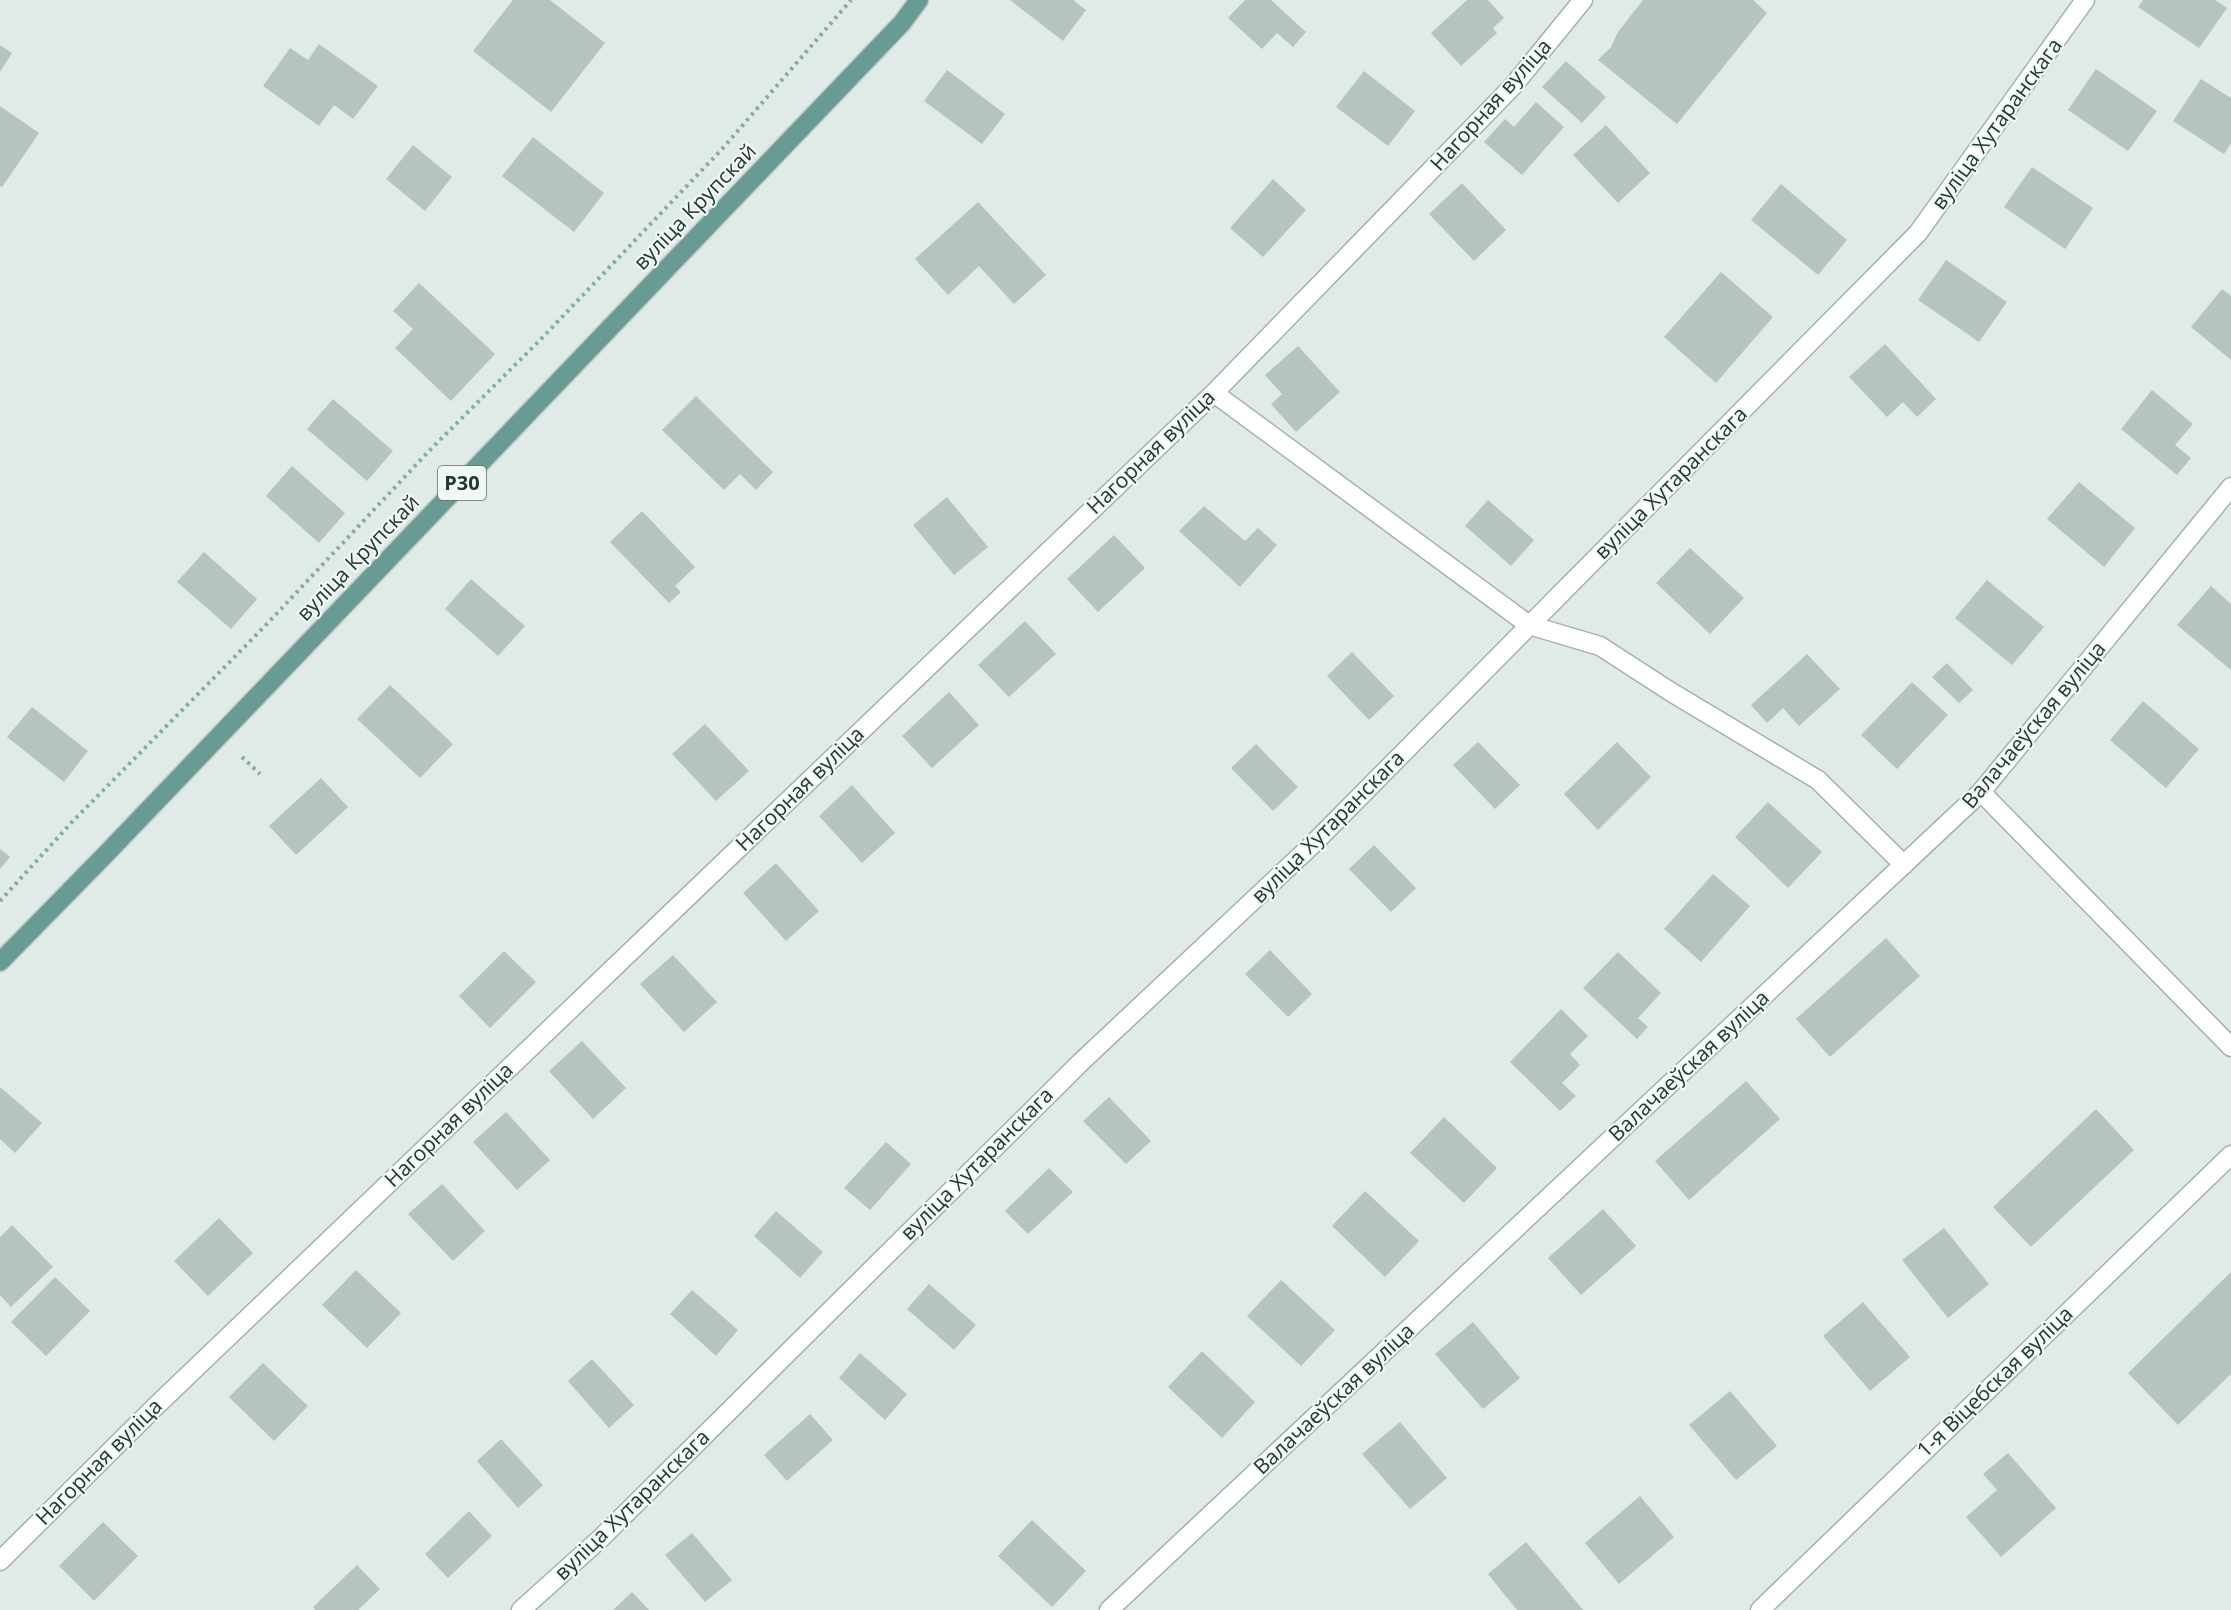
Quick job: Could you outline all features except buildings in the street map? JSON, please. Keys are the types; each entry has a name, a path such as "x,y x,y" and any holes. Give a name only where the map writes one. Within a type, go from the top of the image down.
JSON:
{"main road":[{"name":"вуліца Крупскай","path":"0,962 122,838 902,23 919,0"}],"street":[{"name":"Нагорная вуліца","path":"0,1560 156,1406 1214,393 1513,86 1583,0"},
{"name":"вуліца Хутаранскага","path":"521,1610 601,1538 1081,1062 1312,845 1918,233 2085,0"},
{"path":"1214,393 1529,625 1600,646 1671,692 1818,780 1904,865"},
{"name":"Валачаеўская вуліца","path":"1109,1610 1981,792 2231,487"},
{"path":"1981,792 2231,1047"},
{"name":"1-я Віцебская вуліца","path":"1760,1610 2231,1155"}],"path":[{"path":"0,901 73,821 266,625 428,452 542,338 723,148 851,0"}]}
